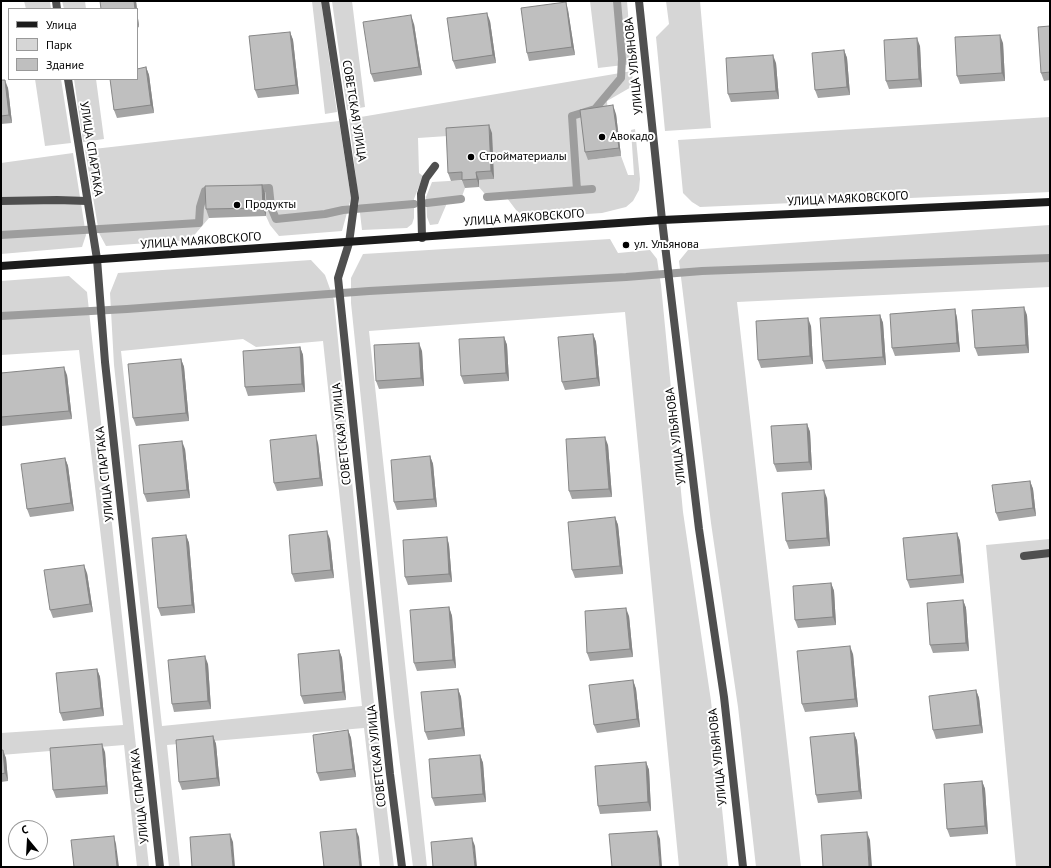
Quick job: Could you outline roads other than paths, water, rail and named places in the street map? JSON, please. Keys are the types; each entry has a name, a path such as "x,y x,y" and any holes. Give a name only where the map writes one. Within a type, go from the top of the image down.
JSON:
{"main road":[{"name":"УЛИЦА МАЯКОВСКОГО","path":"1,266 422,238 662,220 1050,202"}],"street":[{"name":"СОВЕТСКАЯ УЛИЦА","path":"325,1 355,198 349,243 338,278 402,867"},
{"name":"УЛИЦА УЛЬЯНОВА","path":"639,1 662,220 699,530 724,697 742,867"},
{"name":"УЛИЦА СПАРТАКА","path":"68,80 97,259 106,370 160,867"},
{"path":"422,238 421,194 426,178 435,166"},
{"path":"1,201 87,201"},
{"path":"1024,556 1050,553"}],"waterway":[{"path":"577,190 572,116 595,109 621,78 622,59 617,1"},
{"path":"253,189 269,188 271,207 276,219 325,214 343,210 414,204"},
{"path":"487,197 592,189"},
{"path":"1,235 199,223 200,207 205,191 216,191"},
{"path":"427,203 461,199"},
{"path":"1,316 127,309 369,291 626,277 702,271 1050,258"}],"place":[{"name":"Авокадо","path":"602,137"},
{"name":"Стройматериалы","path":"471,157"},
{"name":"Продукты","path":"237,205"},
{"name":"ул. Ульянова","path":"626,245"}]}
